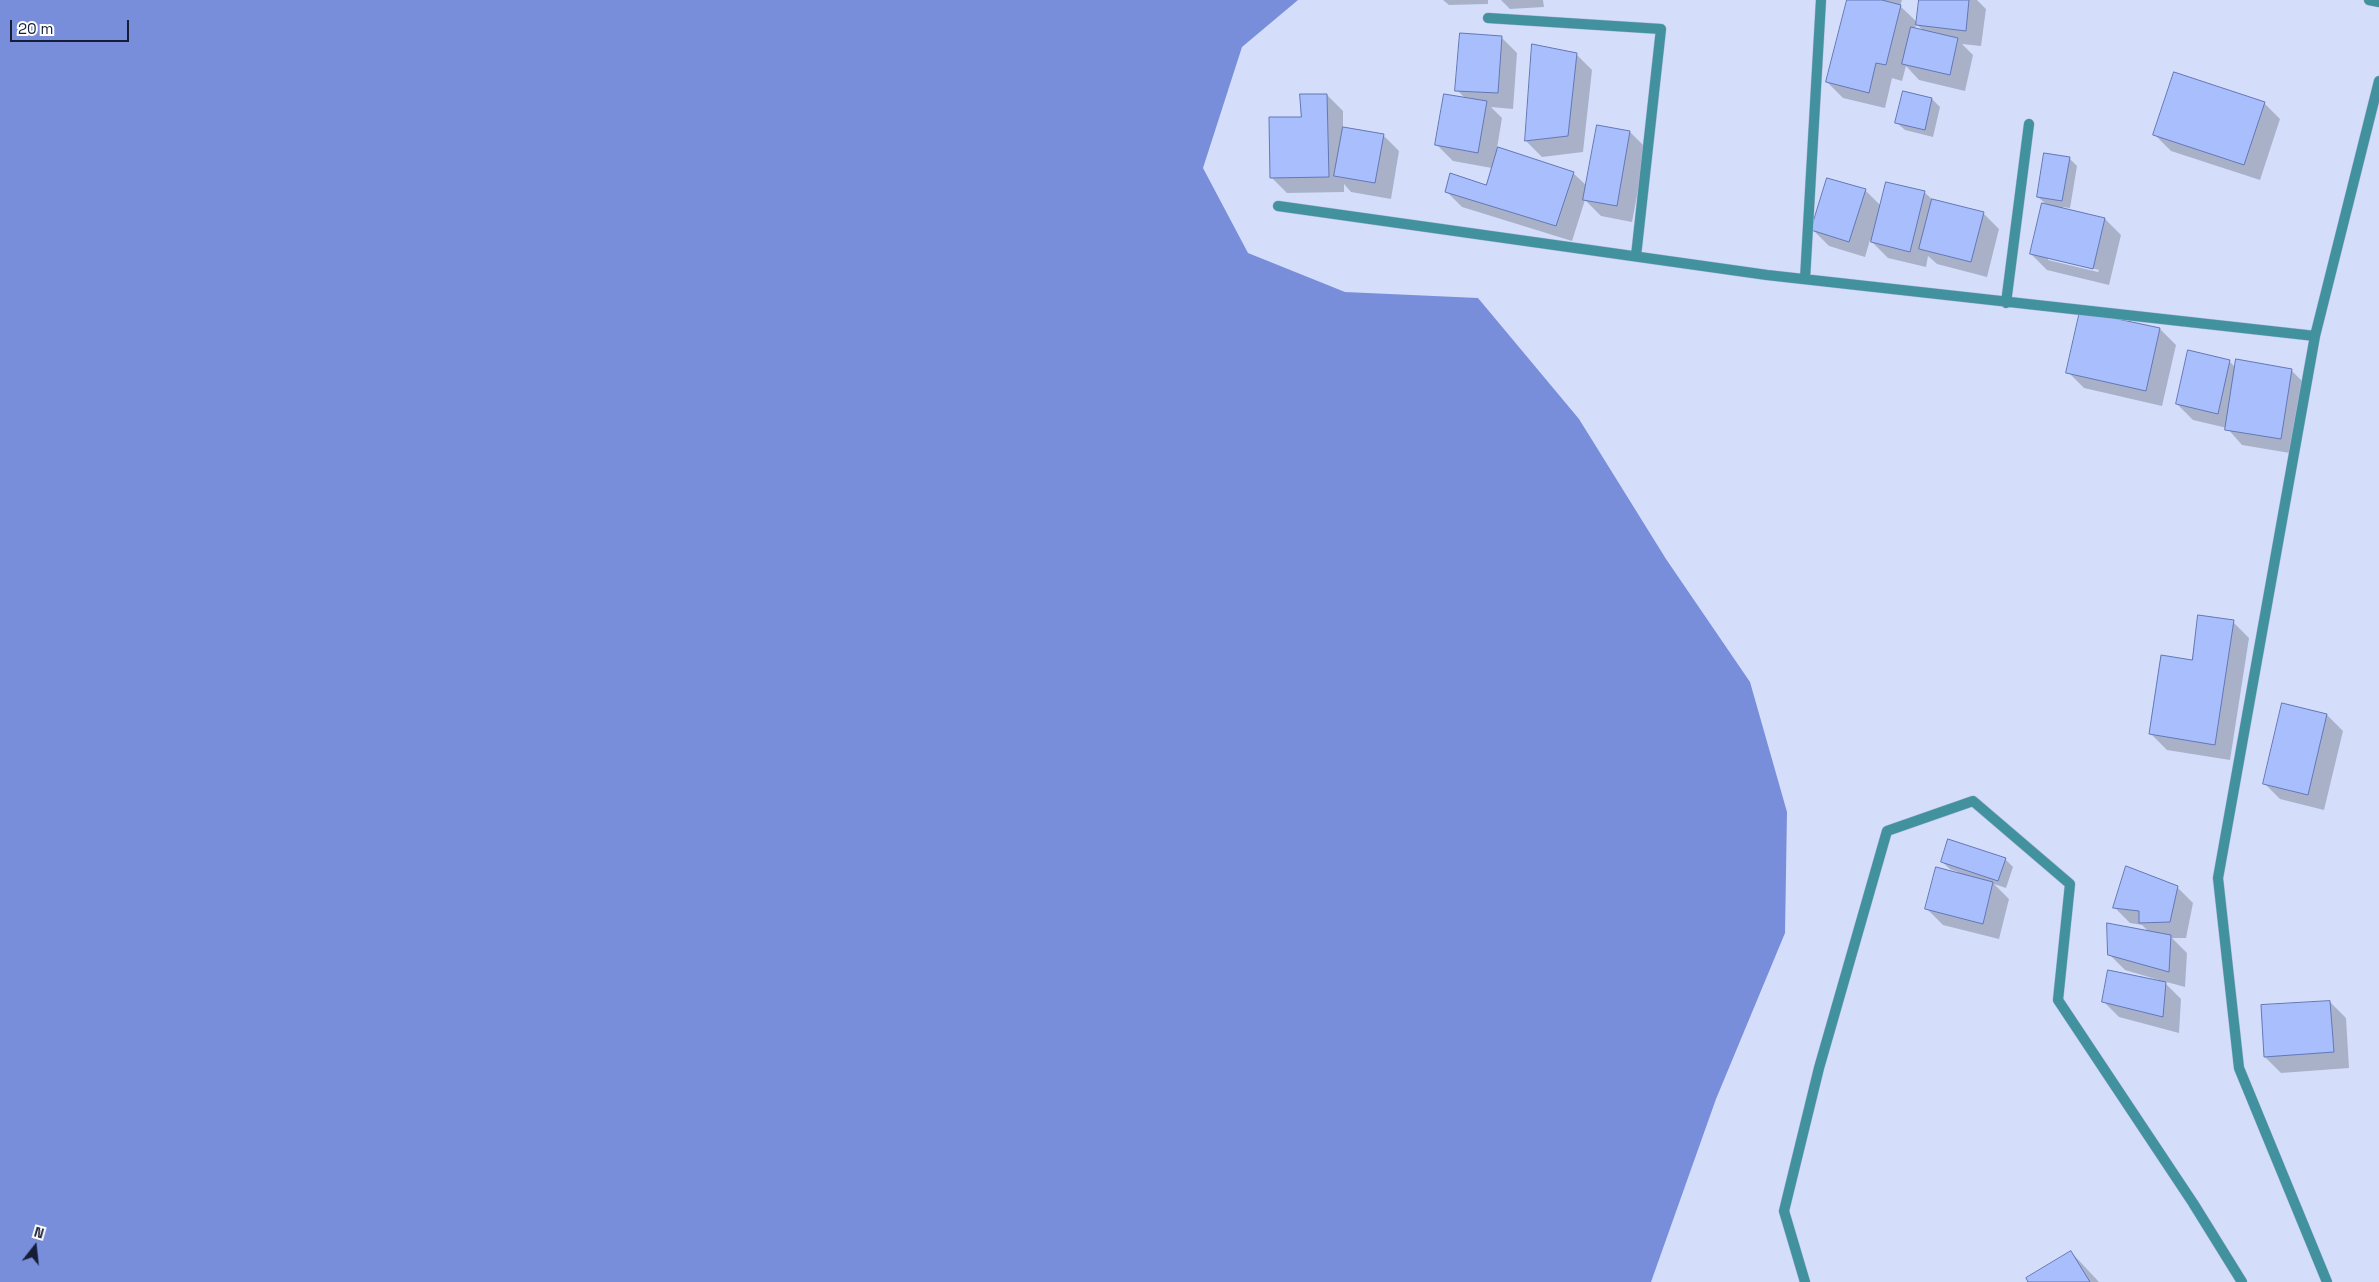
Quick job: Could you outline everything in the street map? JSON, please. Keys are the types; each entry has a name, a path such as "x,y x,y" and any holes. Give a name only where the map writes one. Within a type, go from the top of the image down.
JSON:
{"street":[{"path":"1806,279 1821,0"},
{"path":"2369,0 2379,2"},
{"path":"1488,18 1661,29 1636,256"},
{"path":"2327,1282 2240,1068 2218,878 2315,336 2379,81"},
{"path":"2006,303 2029,124"},
{"path":"1278,206 1806,279 2006,303 2315,336"},
{"path":"1805,1282 1784,1211 1819,1068 1887,832 1973,801 2070,884 2058,1000 2193,1202 2242,1282"}],"water":[{"path":"0,0 1298,0 1242,47 1203,168 1248,253 1345,292 1478,298 1579,419 1666,559 1750,682 1787,812 1785,933 1716,1099 1651,1282 0,1282"}],"building":[{"path":"1847,0 1882,0 1901,5 1886,65 1876,63 1869,93 1826,82"},
{"path":"1919,0 1969,0 1966,31 1916,25"},
{"path":"1911,27 1958,38 1950,75 1902,64"},
{"path":"1460,33 1502,36 1498,93 1455,91"},
{"path":"1532,44 1577,53 1568,136 1525,141"},
{"path":"2174,72 2265,102 2244,165 2153,135"},
{"path":"1903,91 1932,98 1925,130 1895,123"},
{"path":"1300,94 1327,94 1329,177 1270,178 1269,117 1301,117"},
{"path":"1444,94 1487,101 1478,153 1435,145"},
{"path":"1597,125 1630,131 1617,206 1583,200"},
{"path":"1343,127 1384,134 1375,183 1334,176"},
{"path":"1498,147 1574,172 1556,226 1445,192 1450,173 1486,185"},
{"path":"2044,153 2070,157 2062,201 2037,197"},
{"path":"1827,178 1866,189 1849,242 1811,230"},
{"path":"1886,182 1925,191 1910,252 1871,242"},
{"path":"1932,199 1984,212 1971,262 1919,249"},
{"path":"2042,203 2105,218 2093,269 2030,254"},
{"path":"2080,311 2160,328 2146,391 2066,373"},
{"path":"2188,350 2230,360 2218,414 2176,404"},
{"path":"2236,359 2292,369 2281,439 2225,430"},
{"path":"2198,615 2234,620 2215,745 2149,734 2161,655 2192,660"},
{"path":"2282,703 2327,714 2308,795 2263,784"},
{"path":"1948,839 2006,858 1998,881 1941,862"},
{"path":"2126,866 2178,886 2170,922 2139,923 2139,911 2113,908"},
{"path":"1936,867 1993,882 1983,924 1925,909"},
{"path":"2107,923 2171,935 2169,972 2108,955"},
{"path":"2108,970 2166,982 2163,1017 2102,1002"},
{"path":"2330,1001 2334,1052 2264,1057 2261,1005"},
{"path":"2071,1251 2090,1282 2028,1282 2026,1278"}]}
